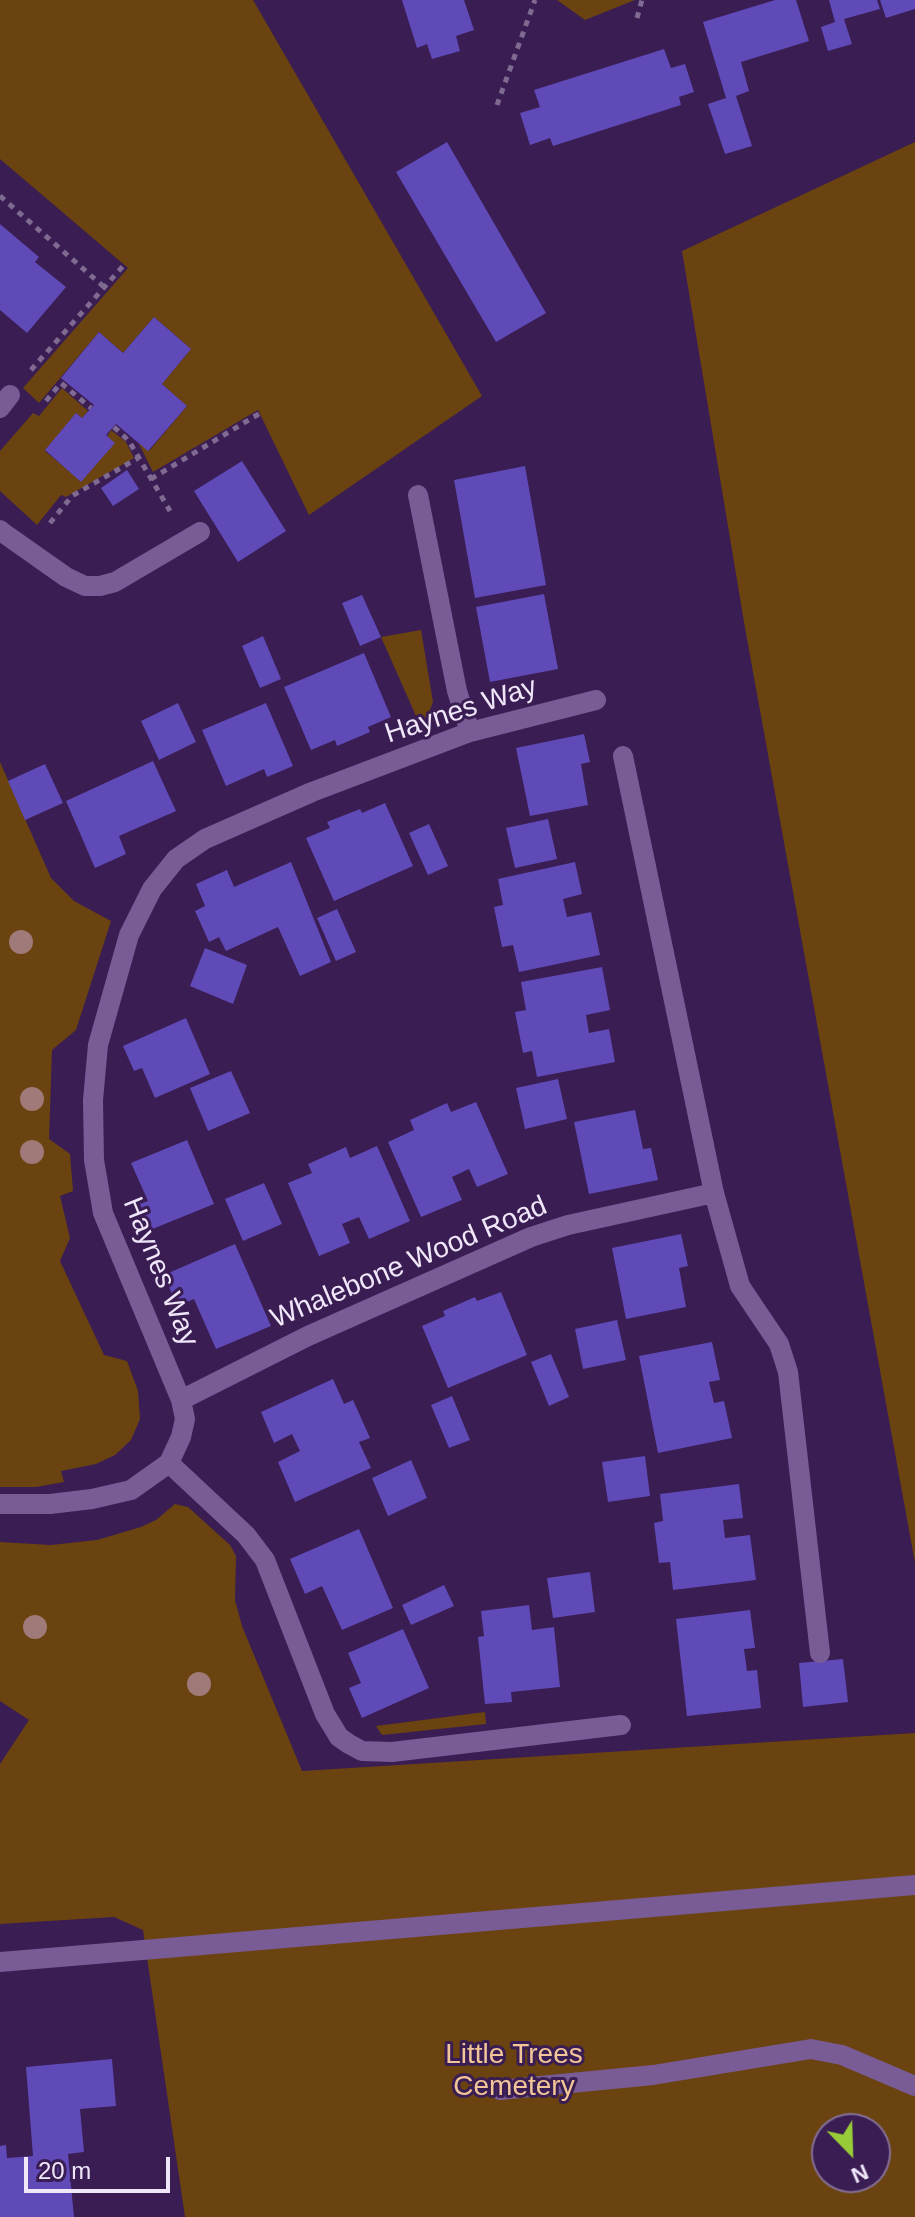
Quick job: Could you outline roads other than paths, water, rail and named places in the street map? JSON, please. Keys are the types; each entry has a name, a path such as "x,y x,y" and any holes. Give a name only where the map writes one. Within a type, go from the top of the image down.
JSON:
{"street":[{"path":"418,495 457,691 470,732"},
{"path":"1,531 66,577 85,586 115,582 193,536"},
{"name":"Haynes Way","path":"169,1463 177,1451 185,1419 181,1400 103,1213 94,1160 93,1100 98,1045 119,963 138,912 176,859 205,839 312,792 470,732 596,700"},
{"path":"623,756 714,1193 740,1286 779,1344 788,1372 820,1653"},
{"name":"Whalebone Wood Road","path":"181,1400 308,1336 531,1237 568,1225 714,1193"},
{"path":"0,1504 50,1504 131,1490 169,1463 246,1535 265,1560 325,1714 339,1737 362,1751 392,1752 621,1725"},
{"path":"0,1962 915,1885"},
{"path":"500,2090 653,2075 811,2049 842,2055 915,2086"}],"park label":[{"name":"Little Trees Cemetery","path":"514,2071"}]}
